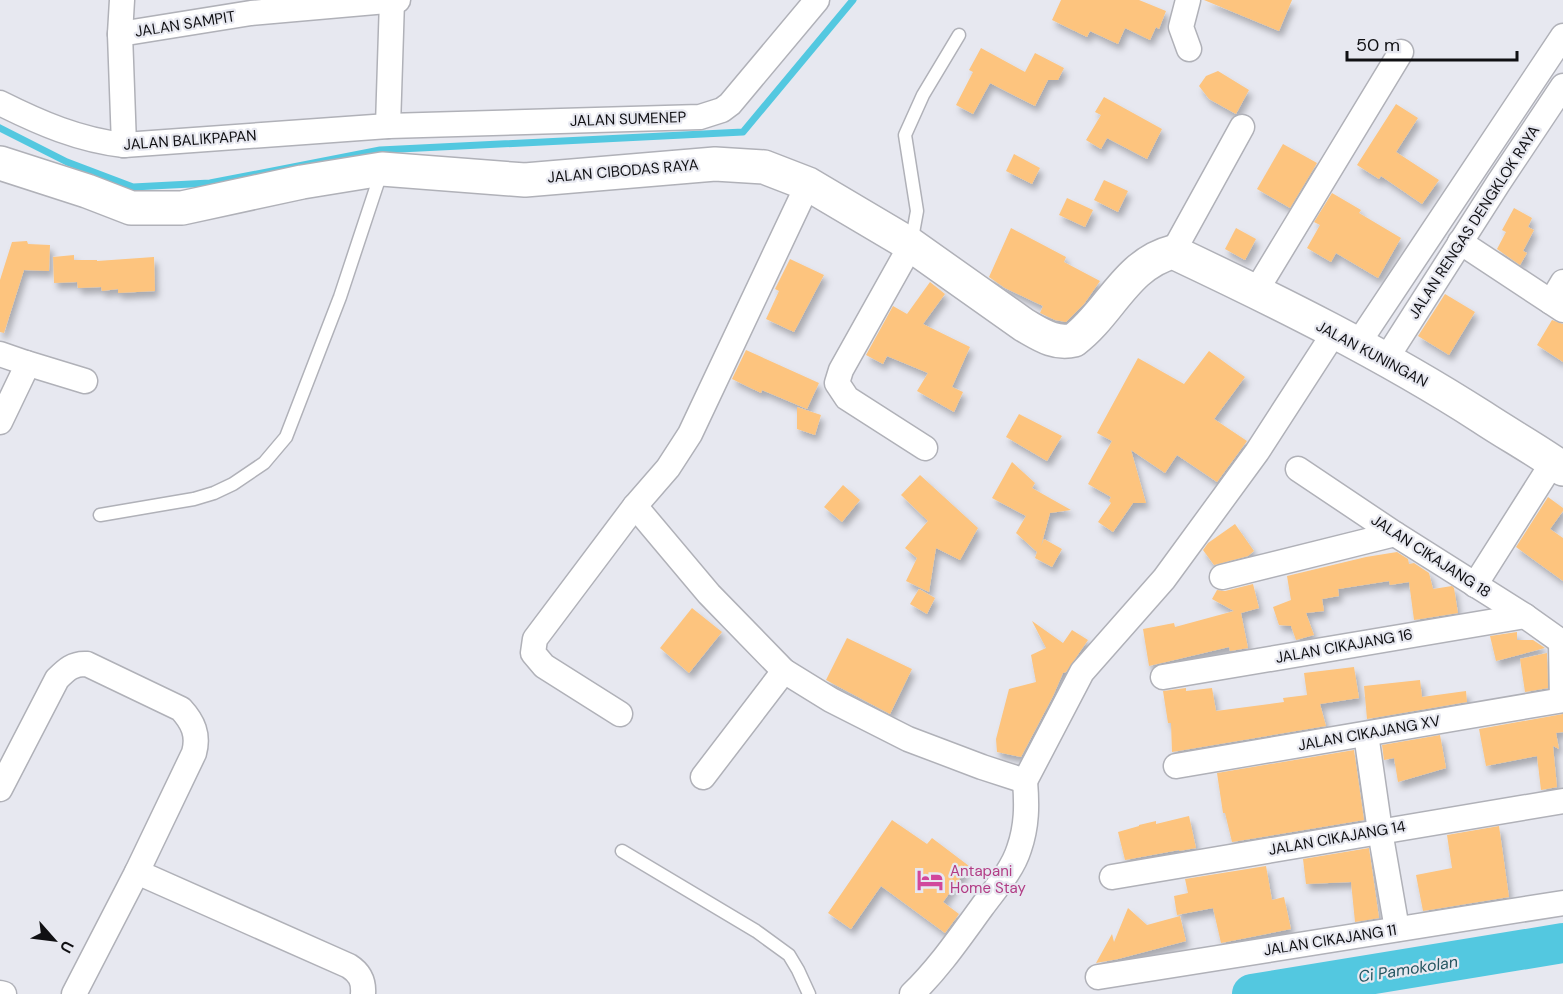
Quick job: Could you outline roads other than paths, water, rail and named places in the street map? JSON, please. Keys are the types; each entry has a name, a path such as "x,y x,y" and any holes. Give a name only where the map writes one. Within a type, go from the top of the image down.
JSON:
{"street":[{"path":"122,0 120,34 124,146"},
{"path":"388,126 392,0"},
{"name":"JALAN SAMPIT","path":"120,34 251,7 398,0"},
{"name":"JALAN SUMENEP","path":"388,126 700,117 711,114 730,104 816,0"},
{"path":"1188,0 1181,27 1189,49"},
{"path":"912,994 944,958 1008,872 1018,852 1024,830 1027,807 1024,781 1082,672 1171,570 1257,452 1346,339 1563,36"},
{"path":"1256,291 1401,52"},
{"name":"JALAN RENGAS DENGKLOK RAYA","path":"1386,359 1563,86"},
{"name":"JALAN BALIKPAPAN","path":"0,103 73,135 100,143 124,146 388,126"},
{"path":"1173,252 1242,127"},
{"name":"JALAN CIBODAS RAYA","path":"0,163 131,208 183,208 302,182 382,169 525,180 715,164 764,167 808,184 910,244 1024,325 1044,337 1066,342 1080,336 1132,275 1155,259 1173,252"},
{"path":"620,714 537,660 533,653 535,639 635,506 668,468 690,434 808,184"},
{"path":"1460,242 1559,298"},
{"path":"910,244 841,370 837,383 847,398 925,448"},
{"name":"JALAN KUNINGAN","path":"1173,252 1256,291 1386,359 1452,397 1558,465"},
{"path":"0,354 85,381"},
{"path":"0,422 26,363"},
{"path":"1475,585 1558,465"},
{"name":"JALAN CIKAJANG 18","path":"1298,469 1395,534 1525,616 1562,643"},
{"path":"635,506 709,594 784,671 831,700 908,739 982,768 1024,781"},
{"path":"1222,577 1395,534"},
{"name":"JALAN CIKAJANG 16","path":"1163,677 1525,616"},
{"path":"1562,643 1562,700"},
{"path":"0,789 57,679 67,669 79,663 87,664 181,709 189,717 195,729 197,743 137,872 75,994"},
{"path":"703,777 784,671"},
{"name":"JALAN CIKAJANG XV","path":"1176,766 1562,700"},
{"path":"1366,734 1397,929"},
{"name":"JALAN CIKAJANG 14","path":"1112,877 1563,801"},
{"path":"137,872 349,966 360,976 363,983 363,994"},
{"name":"JALAN CIKAJANG 11","path":"1098,977 1563,903"}],"lane":[{"path":"910,244 917,211 905,135 923,95 959,35"},
{"path":"99,515 194,499 214,493 233,484 264,463 286,438 340,297 382,169"},
{"path":"622,851 756,931 789,955 809,994"}],"waterway":[{"path":"0,128 67,162 133,187 210,183 380,150 743,132 853,0"},
{"name":"Ci Pamokolan","path":"1252,994 1563,943"}],"place":[{"name":"Antapani Home Stay","path":"930,880"}]}
